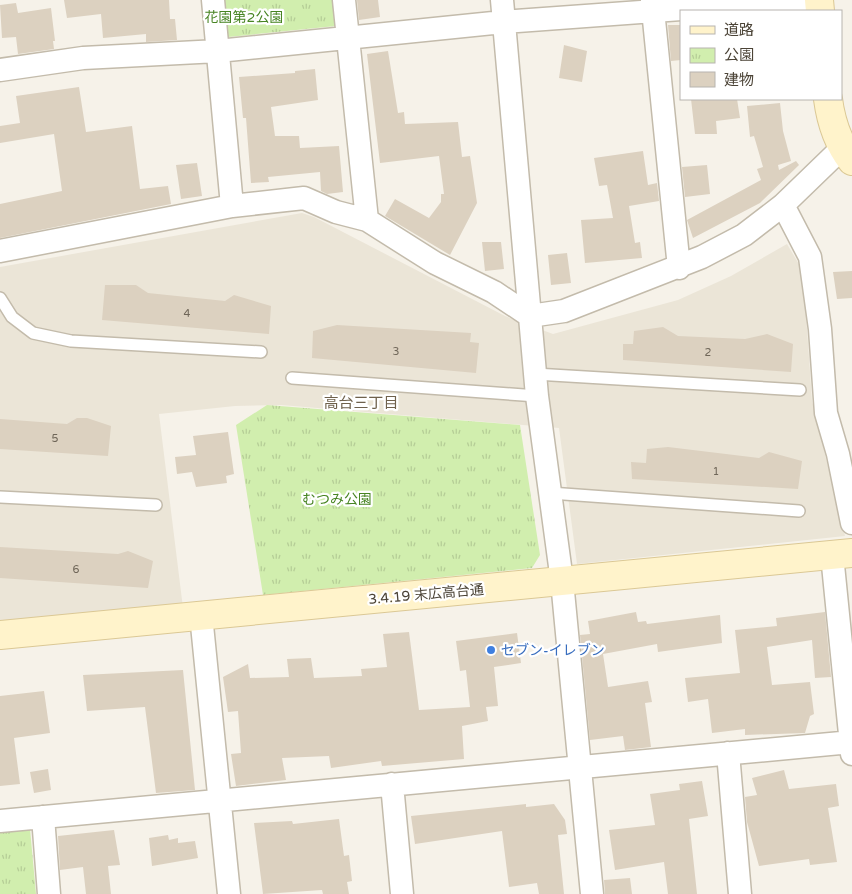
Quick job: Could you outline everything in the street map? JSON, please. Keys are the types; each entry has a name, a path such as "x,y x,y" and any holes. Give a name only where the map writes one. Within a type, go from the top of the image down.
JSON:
{"street":[{"path":"213,0 232,206"},
{"path":"344,0 367,220"},
{"path":"0,70 83,58 218,51 348,38 502,11 806,0"},
{"path":"652,5 679,268"},
{"path":"502,11 536,385 562,581 592,894"},
{"path":"0,250 232,206 304,198 336,212 367,220 435,263 494,292 530,316 564,312 679,268 744,235 847,154 834,130 828,100"},
{"path":"783,205 810,257 820,329 826,413 838,454 852,523"},
{"path":"0,821 580,766 728,753 852,746 842,554"},
{"name":"3.4.19 末広高台通","path":"0,634 842,554"},
{"path":"201,616 229,894"},
{"path":"728,753 740,894"},
{"path":"392,784 402,894"},
{"path":"43,817 49,894"}],"lane":[{"path":"0,298 12,317 33,333 71,341 261,352"},
{"path":"292,378 800,390"},
{"path":"550,493 799,511"},
{"path":"0,497 156,505"}],"shaded area":[{"path":"302,213 314,217 505,316 553,334 678,300 731,276 787,244 803,271 812,401 845,536 577,564 559,428 281,405 235,406 159,414 183,608 0,623 0,267"}],"green space":[{"name":"花園第2公園","path":"224,0 334,0 336,26 228,37"},
{"name":"むつみ公園","path":"267,405 520,425 540,555 532,568 263,595 236,425"},
{"path":"30,829 36,894 0,894 0,832"}],"building":[{"path":"64,0 169,0 170,19 175,19 177,40 146,42 146,34 103,38 101,14 67,18"},
{"path":"357,0 378,0 380,17 359,20"},
{"path":"16,3 18,13 51,8 55,41 53,41 54,49 18,54 16,37 2,38 0,5"},
{"path":"668,25 680,25 680,60 671,61"},
{"path":"564,45 587,51 582,82 559,78"},
{"path":"388,51 398,113 404,112 405,124 458,122 462,157 470,156 477,203 450,255 385,216 395,199 429,218 441,202 441,194 444,194 439,156 380,163 367,54"},
{"path":"315,69 318,100 271,107 275,136 299,136 300,148 339,146 343,192 327,194 321,191 320,172 268,177 269,182 251,183 246,118 243,118 239,77 295,73 295,71"},
{"path":"79,87 86,132 132,126 140,189 168,186 171,204 0,238 0,204 62,191 54,134 0,143 0,126 20,123 16,96"},
{"path":"691,100 737,100 740,118 716,121 717,134 695,134"},
{"path":"780,103 783,131 791,161 778,165 779,170 796,161 799,165 760,203 693,238 687,220 761,180 757,169 763,167 754,136 750,137 747,106"},
{"path":"643,151 648,185 657,183 659,201 629,206 635,243 640,242 642,258 585,263 581,220 613,218 607,185 599,186 594,158"},
{"path":"197,163 202,196 181,199 176,165"},
{"path":"707,165 710,194 685,197 682,167"},
{"path":"482,242 501,242 504,269 485,271"},
{"path":"567,253 571,283 551,285 548,255"},
{"path":"852,271 852,298 837,299 833,272"},
{"path":"105,285 136,285 148,293 225,301 234,295 271,306 269,334 102,320"},
{"path":"337,325 471,333 470,342 479,343 476,373 312,358 313,331"},
{"path":"663,327 678,336 745,339 767,334 793,344 791,372 623,360 623,344 633,344 634,331"},
{"path":"77,418 87,418 111,426 108,456 0,449 0,419 67,424"},
{"path":"228,432 234,474 226,476 227,483 196,487 192,472 177,474 175,457 196,455 193,436"},
{"path":"668,447 759,458 769,452 802,461 798,489 632,479 631,462 646,463 647,449"},
{"path":"0,547 118,554 128,551 153,561 148,588 0,578"},
{"path":"636,612 638,622 646,621 647,624 720,615 722,643 658,652 657,644 603,654 608,687 648,681 652,702 645,703 651,747 625,750 623,736 590,740 580,635 590,634 588,621"},
{"path":"825,612 831,677 815,678 812,640 767,647 772,685 810,682 814,714 810,716 805,733 745,735 745,729 712,733 708,699 688,702 685,678 740,673 735,630 777,626 776,618"},
{"path":"409,632 419,710 470,707 466,670 460,671 456,641 517,633 521,663 494,667 498,706 486,707 488,721 462,726 464,759 382,766 381,761 331,768 329,756 282,758 286,780 236,786 231,754 241,753 238,711 228,712 223,677 248,664 250,678 289,677 287,659 311,658 314,678 362,676 361,669 387,667 383,634"},
{"path":"183,670 195,790 156,793 145,707 87,711 83,675"},
{"path":"44,691 50,733 14,738 20,784 0,786 0,696"},
{"path":"48,769 51,790 34,793 30,772"},
{"path":"784,770 789,789 836,784 839,806 828,808 837,862 810,865 809,859 759,866 747,822 745,797 757,795 752,778"},
{"path":"702,781 708,816 689,819 697,894 668,894 664,862 615,870 609,830 655,825 650,794 680,790 679,784"},
{"path":"526,804 526,807 554,804 565,820 567,834 558,835 564,894 539,894 537,883 509,887 502,831 415,844 411,816"},
{"path":"339,819 344,856 349,855 352,881 347,882 349,894 323,894 322,890 263,894 254,823 292,821 293,824"},
{"path":"114,830 120,865 108,866 111,894 86,894 83,867 60,870 58,836"},
{"path":"168,835 169,840 178,838 178,843 195,841 198,858 152,866 149,838"},
{"path":"630,878 632,894 605,894 604,880"}],"place":[{"name":"セブン-イレブン","path":"491,650"}],"district":[{"name":"高台三丁目","path":"361,403"}]}
